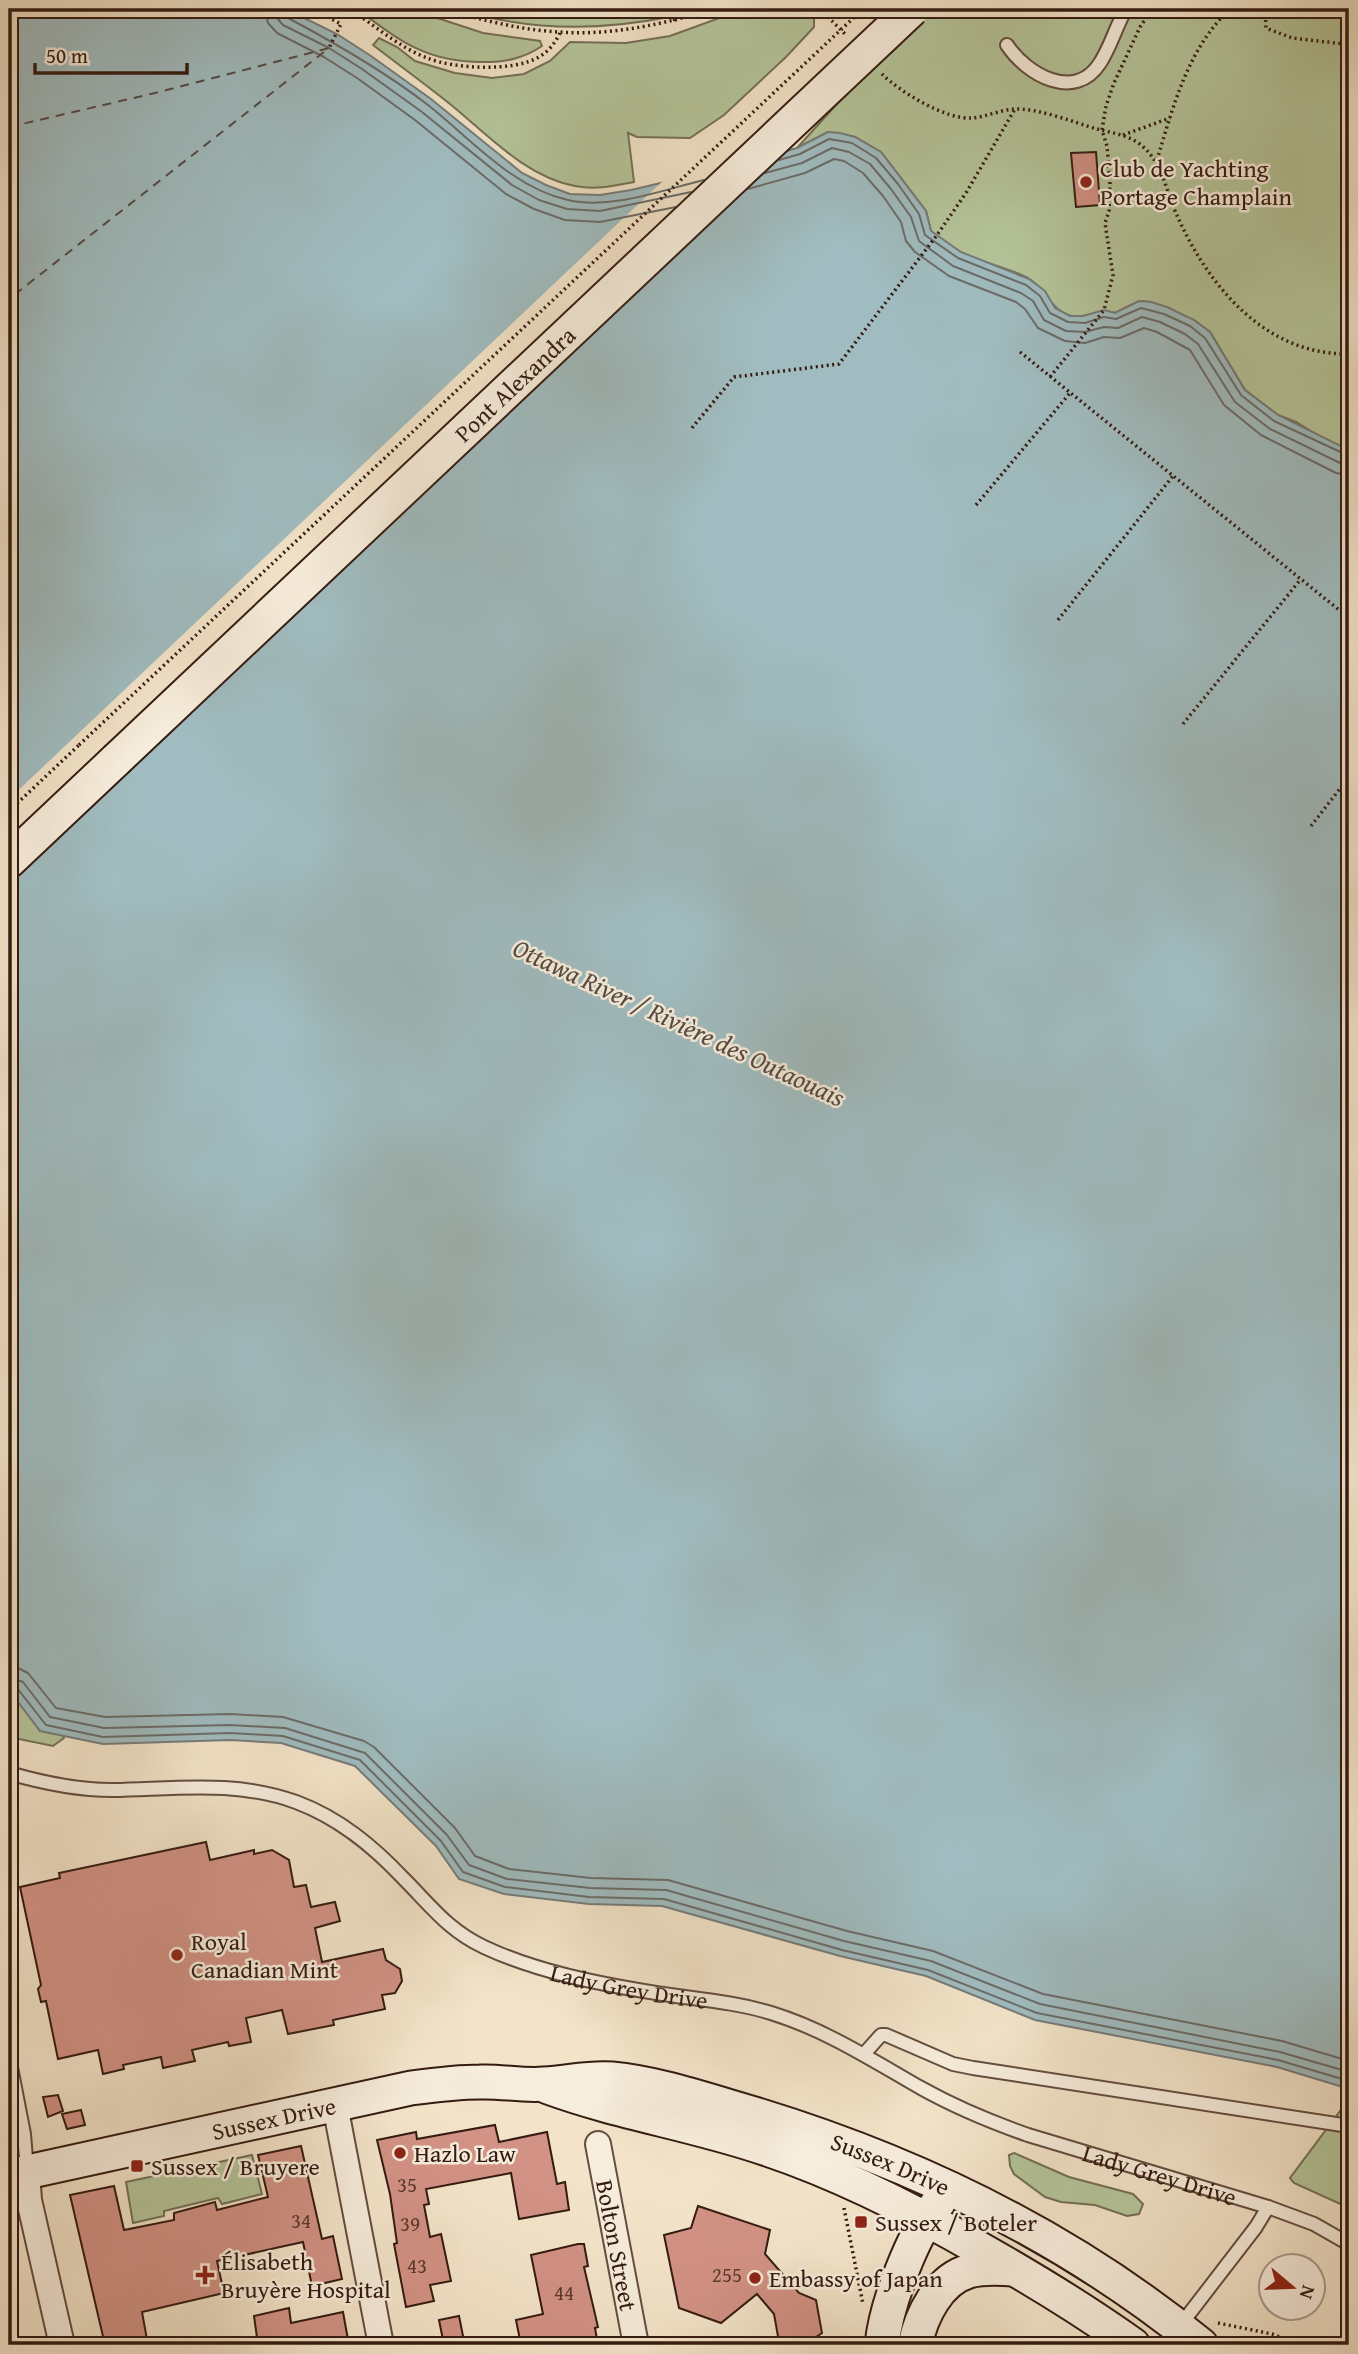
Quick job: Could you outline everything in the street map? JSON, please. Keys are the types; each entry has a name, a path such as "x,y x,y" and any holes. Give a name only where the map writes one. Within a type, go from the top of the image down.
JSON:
{"main road":[{"path":"9,833 887,9"},
{"name":"Pont Alexandra","path":"9,862 915,15"},
{"name":"Sussex Drive","path":"18,2174 442,2084 542,2084 584,2078 613,2079 715,2102 830,2139 950,2188 1049,2241 1140,2298 1190,2335"},
{"name":"Sussex Drive","path":"542,2084 608,2107 696,2127 760,2146 849,2181 934,2223 1015,2269 1071,2302 1133,2345"},
{"path":"882,2345 900,2278 934,2223 950,2188"},
{"path":"901,2345 906,2314 934,2223"},
{"path":"915,2345 926,2311 941,2290 958,2275 987,2268 1015,2269"}],"street":[{"path":"335,2105 382,2345"},
{"name":"Bolton Street","path":"598,2144 636,2345"},
{"path":"18,2174 29,2200 62,2345"}],"lane":[{"path":"903,9 915,15"},
{"path":"1007,45 1024,64 1047,80 1062,83 1074,81 1085,77 1101,62 1126,9"},
{"name":"Lady Grey Drive","path":"9,1773 79,1788 235,1788 294,1801 349,1829 387,1862 445,1923 506,1957 612,1985 730,2003 771,2013 820,2031 923,2089 994,2123 1028,2136 1268,2207 1314,2224 1349,2244"},
{"path":"864,2054 878,2038 886,2035 953,2064 973,2068 1349,2126"},
{"path":"9,2057 24,2134 18,2174"},
{"name":"Lady Grey Drive","path":"1190,2335 1268,2207"}],"path":[{"path":"313,9 341,24 329,48"},
{"path":"350,9 413,52 444,64 515,64 537,59 554,43 560,33"},
{"path":"442,9 499,23 560,33 630,29 674,21 713,9"},
{"path":"674,21 680,9"},
{"path":"820,9 846,35"},
{"path":"9,811 863,9"},
{"path":"1050,377 1104,310 1112,275 1105,223 1109,211 1110,181 1107,146 1102,130 1114,83 1140,27 1152,9"},
{"path":"1157,161 1170,118 1197,52 1230,9"},
{"path":"1265,9 1266,28 1292,38 1344,44 1341,11"},
{"path":"1327,9 1349,9"},
{"path":"881,73 905,92 957,116 970,118 1015,109 1121,135 1140,144 1157,161 1176,214 1202,263 1236,306 1264,329 1293,343 1323,352 1349,354"},
{"path":"692,428 734,377 839,364 966,193 1015,109"},
{"path":"1121,135 1170,118"},
{"path":"1020,352 1349,618"},
{"path":"976,505 1070,393"},
{"path":"1058,620 1173,476"},
{"path":"1183,724 1301,579"},
{"path":"1311,826 1349,778"},
{"path":"843,2203 863,2307"},
{"path":"1190,2335 1230,2324 1272,2334 1300,2345"}],"green space":[{"path":"357,9 410,9 483,33 540,41 542,46 522,56 501,61 447,59 402,41"},
{"path":"458,9 674,9 669,17 643,22 563,26 510,22"},
{"path":"744,9 798,9 814,16 814,27 724,115 690,138 637,137 628,133 634,182 604,187 575,186 540,174 508,153 373,45 379,38 397,47 415,61 455,73 492,78 524,74 550,61 570,42 626,43 670,36"},
{"path":"923,9 1349,9 1349,455 1296,422 1278,415 1245,390 1210,332 1194,320 1151,302 1139,301 1115,313 1103,312 1078,317 1065,314 1028,278 962,253 931,231 926,211 881,152 855,137 828,132 797,148"},
{"path":"9,1670 60,1729 64,1738 53,1746 9,1737"},
{"path":"1349,2099 1349,2208 1294,2183 1290,2178"},
{"path":"1014,2153 1069,2177 1133,2194 1143,2204 1139,2214 1127,2216 1095,2205 1061,2202 1045,2197 1014,2174 1009,2155"},
{"path":"252,2155 262,2194 222,2204 218,2198 164,2211 164,2216 133,2223 126,2182"}],"water":[{"name":"Ottawa River / Rivière des Outaouais","path":"9,9 286,9 337,34 371,56 431,99 522,173 570,194 600,195 631,190 724,168 797,148 828,132 855,137 881,152 926,211 931,231 961,252 1029,279 1045,291 1055,308 1070,316 1083,316 1104,310 1115,313 1139,301 1167,307 1194,320 1210,332 1245,390 1278,415 1349,450 1349,2089 1277,2067 1035,2020 926,1976 840,1956 662,1906 589,1904 504,1894 459,1879 436,1846 355,1766 281,1743 230,1740 103,1744 40,1731 9,1690"}],"pier":[{"path":"723,165 9,874 9,799 666,178"}],"building":[{"name":"Club de Yachting Portage Champlain","path":"1096,152 1100,205 1076,207 1071,153"},
{"name":"Royal Canadian Mint","path":"206,1842 210,1860 254,1850 254,1854 272,1850 289,1860 294,1887 306,1885 311,1907 335,1902 340,1921 315,1928 322,1962 383,1949 386,1960 400,1969 402,1981 395,1993 382,1995 385,2009 333,2020 334,2025 288,2034 282,2010 246,2018 251,2042 229,2046 228,2042 192,2050 195,2061 163,2068 161,2057 123,2065 124,2069 103,2074 98,2050 58,2059 46,2001 41,2002 38,1989 41,1985 20,1887 60,1878 59,1873"},
{"path":"58,2095 63,2111 48,2117 43,2097"},
{"path":"81,2110 85,2125 67,2129 62,2114"},
{"path":"495,2125 499,2142 547,2132 557,2184 565,2182 569,2210 519,2219 511,2173 426,2189 429,2204 424,2205 430,2237 441,2234 451,2281 430,2285 434,2301 406,2307 394,2244 397,2243 390,2194 377,2140 416,2132 417,2139"},
{"path":"301,2146 322,2239 333,2236 342,2279 312,2286 303,2242 217,2261 224,2293 142,2312 148,2345 105,2345 70,2195 114,2186 124,2230 174,2220 174,2213 215,2202 217,2210 268,2197 258,2155"},
{"path":"698,2206 770,2230 765,2254 799,2293 816,2300 822,2333 804,2345 779,2342 774,2314 757,2294 721,2323 679,2308 664,2235 691,2228"},
{"path":"584,2244 588,2266 584,2267 598,2327 595,2328 598,2345 521,2345 516,2320 543,2314 531,2255"},
{"path":"289,2308 291,2323 343,2312 349,2345 258,2345 254,2316"},
{"path":"459,2316 464,2341 444,2345 439,2320"}],"ferry route":[{"path":"9,127 329,48 9,299"}],"place":[{"name":"Club de Yachting Portage Champlain","path":"1086,182"},
{"name":"Royal Canadian Mint","path":"177,1955"},
{"name":"Hazlo Law","path":"400,2153"},
{"name":"Sussex / Bruyere","path":"137,2166"},
{"name":"Sussex / Boteler","path":"861,2222"},
{"name":"Élisabeth Bruyère Hospital","path":"205,2275"},
{"name":"Embassy of Japan","path":"755,2278"}]}
